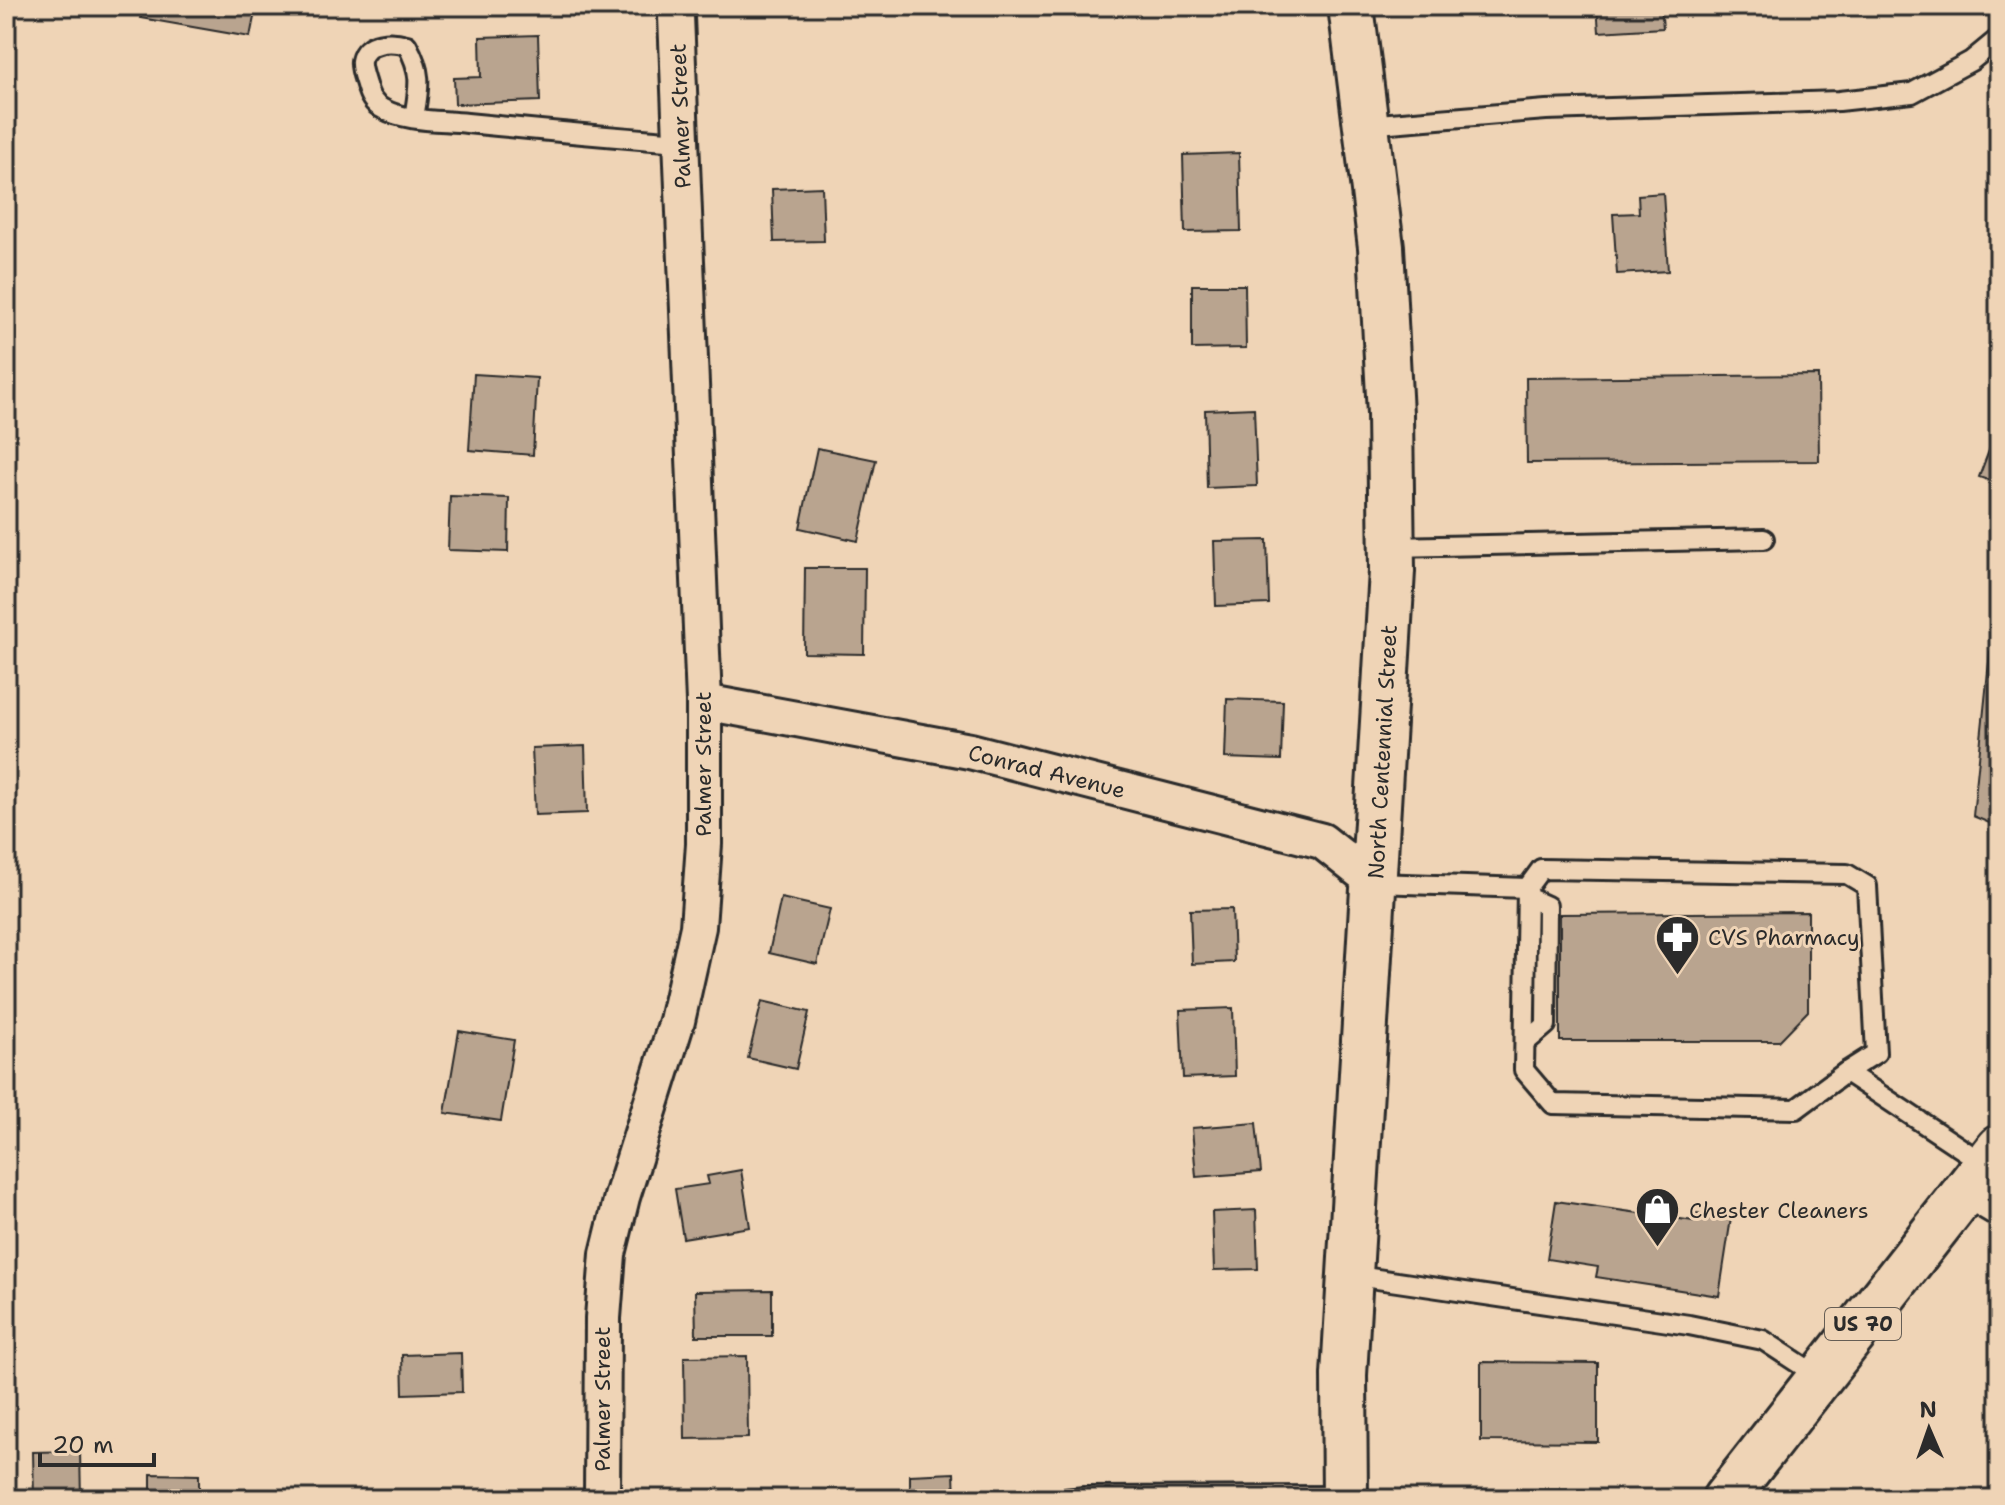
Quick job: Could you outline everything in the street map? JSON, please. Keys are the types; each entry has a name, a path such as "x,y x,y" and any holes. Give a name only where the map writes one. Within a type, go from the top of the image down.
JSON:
{"street":[{"name":"North Centennial Street","path":"1345,1497 1344,1375 1375,883 1392,547 1390,414 1381,247 1351,6"},
{"name":"Palmer Street","path":"602,1499 603,1318 608,1254 622,1197 677,1021 698,927 704,844 704,702 676,16"},
{"name":"Conrad Avenue","path":"704,702 970,751 1322,841 1375,883"},
{"name":"US 70","path":"1725,1499 1982,1170"}],"lane":[{"path":"1366,125 1546,110 1839,101 1912,93 1971,61 1999,38"},
{"path":"414,118 681,142"},
{"path":"1392,547 1764,539"},
{"path":"1541,869 1847,874 1867,886 1876,1053 1796,1109 1553,1104 1524,1070 1527,892 1541,869"},
{"path":"1375,883 1527,892"},
{"path":"1846,1072 1982,1170 1999,1218"},
{"path":"1350,1275 1689,1325 1763,1340 1821,1378"},
{"path":"1065,1499 1345,1497"}],"building":[{"path":"143,6 256,7 250,37 141,18"},
{"path":"1597,6 1661,6 1663,28 1599,32"},
{"path":"538,35 540,101 455,104 454,78 481,77 480,37"},
{"path":"1239,153 1241,231 1185,232 1183,155"},
{"path":"822,187 824,241 774,242 772,189"},
{"path":"1663,193 1668,271 1617,274 1613,214 1639,213 1638,195"},
{"path":"1192,285 1245,285 1246,348 1192,349"},
{"path":"474,374 537,378 533,455 469,450"},
{"path":"1818,375 1819,461 1527,463 1526,378"},
{"path":"1254,408 1257,486 1207,488 1205,410"},
{"path":"1999,424 1999,484 1979,477"},
{"path":"817,448 876,460 858,541 800,528"},
{"path":"450,496 509,498 508,552 448,550"},
{"path":"1267,540 1269,604 1216,606 1214,541"},
{"path":"805,568 865,568 864,654 804,653"},
{"path":"1990,652 1999,656 1999,827 1973,816"},
{"path":"1227,699 1283,701 1281,760 1225,758"},
{"path":"585,746 587,813 535,815 532,748"},
{"path":"781,898 830,909 817,964 769,953"},
{"path":"1232,909 1234,962 1192,964 1190,910"},
{"path":"1808,912 1808,1011 1779,1041 1560,1041 1560,914"},
{"path":"762,1001 809,1012 796,1069 748,1058"},
{"path":"1233,1008 1235,1076 1183,1078 1180,1010"},
{"path":"459,1031 514,1040 501,1121 445,1113"},
{"path":"1256,1123 1261,1172 1196,1177 1192,1128"},
{"path":"741,1170 750,1227 683,1238 675,1189 709,1184 707,1176"},
{"path":"1556,1201 1694,1221 1695,1213 1731,1218 1719,1296 1596,1277 1598,1267 1547,1259"},
{"path":"1256,1210 1258,1269 1214,1270 1212,1212"},
{"path":"772,1290 772,1336 696,1336 695,1291"},
{"path":"461,1353 462,1392 403,1394 402,1355"},
{"path":"747,1356 748,1438 685,1439 684,1357"},
{"path":"1481,1362 1598,1363 1598,1442 1481,1441"},
{"path":"80,1451 81,1499 34,1499 33,1452"},
{"path":"954,1473 955,1499 910,1499 910,1475"},
{"path":"151,1474 199,1475 199,1499 151,1499"}],"place":[{"name":"CVS Pharmacy","path":"1677,976"},
{"name":"Chester Cleaners","path":"1658,1249"}]}
